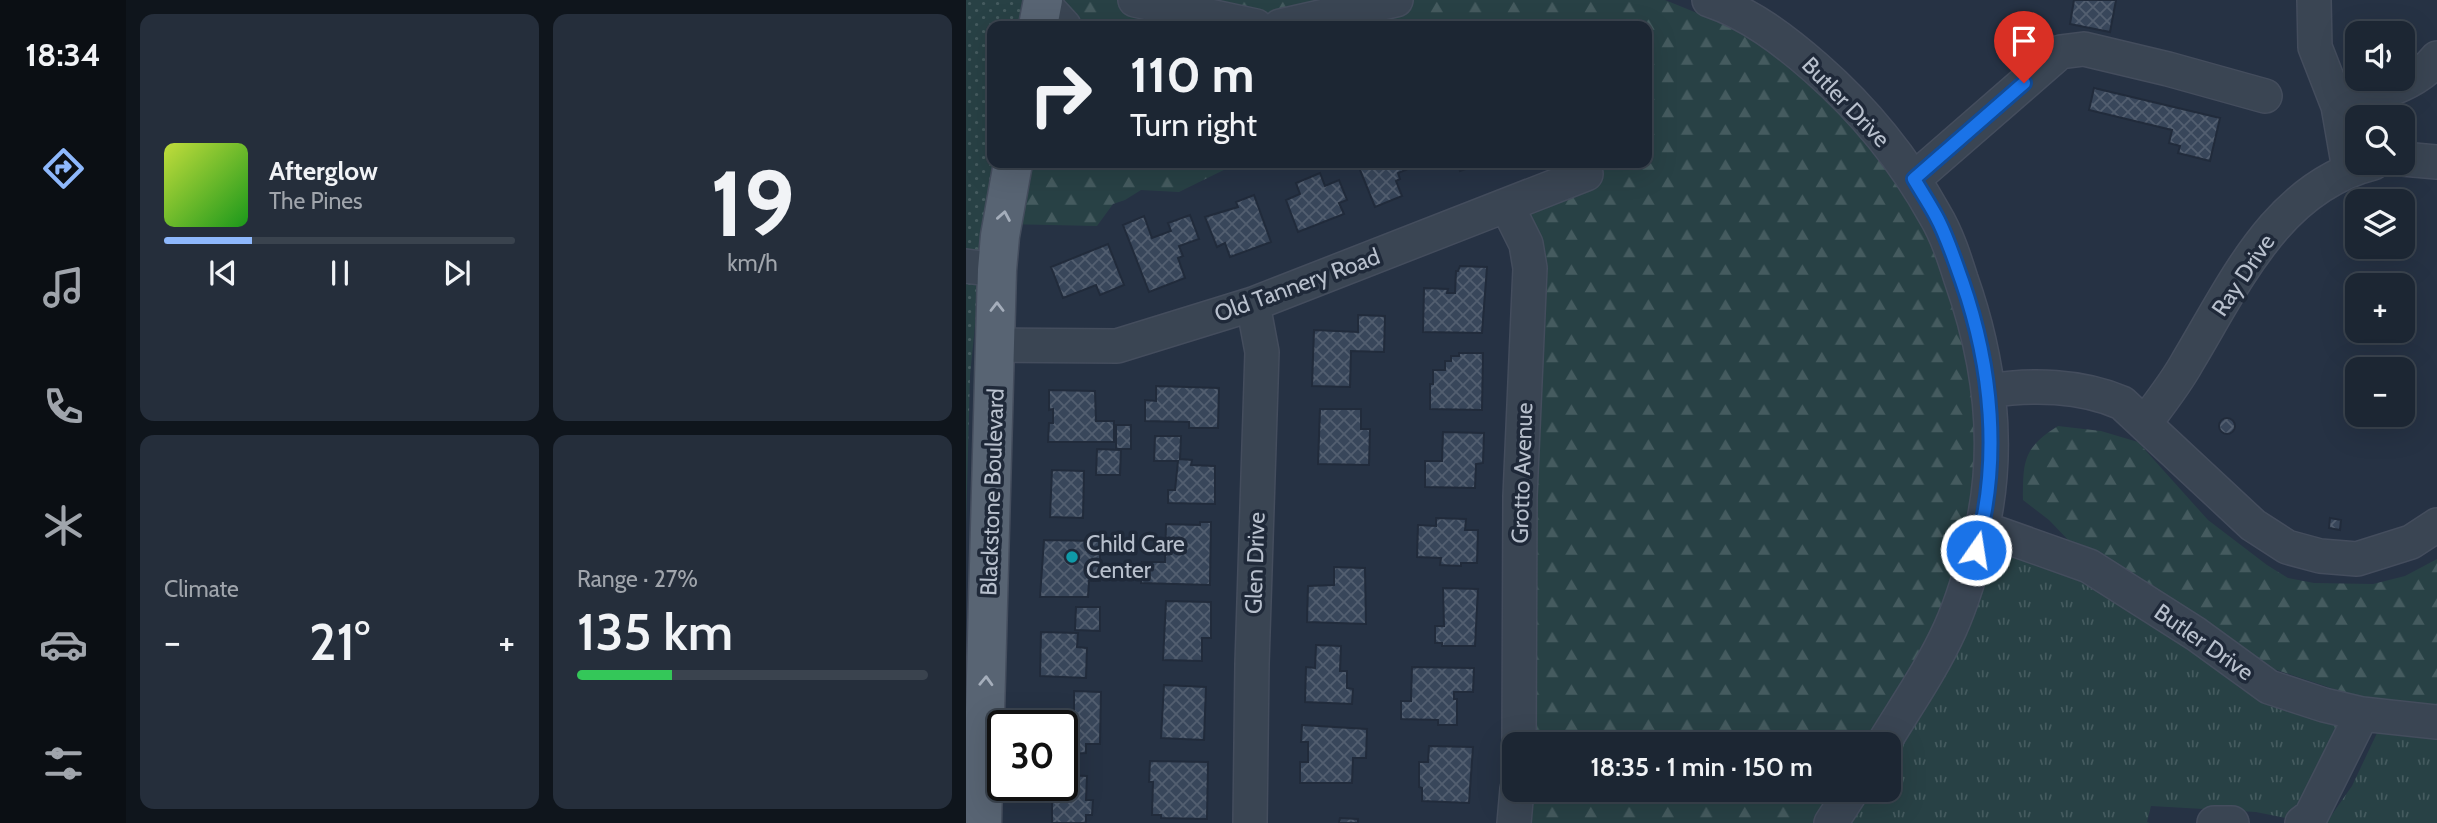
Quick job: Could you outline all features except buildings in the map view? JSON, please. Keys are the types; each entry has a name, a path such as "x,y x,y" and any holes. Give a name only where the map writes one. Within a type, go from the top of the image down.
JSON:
{"main road":[{"name":"Blackstone Boulevard","path":"982,823 997,345 982,268 1000,236 1012,168"}],"street":[{"path":"1135,0 1233,21"},
{"path":"1302,21 1396,0"},
{"name":"Butler Drive","path":"1709,0 1728,6 1765,27 1816,68 1873,124 1914,179 1937,217 1972,311 1988,391 1991,440 1982,528 1950,630 1890,732"},
{"path":"2314,0 2315,47 2345,124"},
{"path":"1914,179 2060,52 2084,49 2266,96"},
{"path":"2338,106 2393,89 2430,68 2437,58"},
{"path":"2415,160 2437,162"},
{"name":"Ray Drive","path":"2145,423 2188,361 2259,243 2301,200 2330,178 2345,172"},
{"name":"Old Tannery Road","path":"997,345 1117,346 1253,304 1586,174"},
{"name":"Grotto Avenue","path":"1507,206 1526,244 1530,268 1520,496 1519,732"},
{"name":"Glen Drive","path":"1250,823 1262,352 1253,304"},
{"path":"1988,391 2018,386 2040,387 2105,396 2122,403 2253,525 2287,547 2320,556 2357,559 2411,542 2437,525"},
{"name":"Butler Drive","path":"1982,528 2090,566 2196,634 2269,687 2362,714 2437,722"},
{"path":"2302,823 2311,816 2362,714"},
{"path":"1514,823 1516,802"},
{"path":"1831,823 1845,802"},
{"path":"2214,823 2232,823"}],"green space":[{"path":"966,0 1024,0 1020,21 987,21 987,168 994,168 985,223 970,376 966,527"},
{"path":"1056,0 1665,0 1781,47 1876,135 1954,250 1993,487 1891,732 1519,732 1516,222 1581,168 1652,168 1652,21 1052,21"},
{"path":"1015,168 1228,168 1179,192 1141,190 1113,204 1097,226 1009,224"},
{"path":"2058,426 2101,431 2138,442 2208,520 2288,578 2314,583 2373,584 2405,576 2437,559 2437,710 2355,696 2271,668 2073,545 2049,520 2023,500 2027,457 2038,441"},
{"path":"2006,551 2075,569 2263,702 2285,711 2342,722 2291,819 2256,812 2151,806 2147,822 2150,823 1846,823 1860,802 1901,802 1901,733 1990,555"},
{"path":"2378,731 2437,737 2437,823 2326,823 2352,786"},
{"path":"1516,802 1850,802 1837,823 1515,823"}],"place":[{"name":"Child Care Center","path":"1072,557"}],"route":[{"path":"1976,550 1982,528 1990,468 1991,426 1983,358 1972,311 1953,254 1937,217 1914,179 2024,83"}]}
